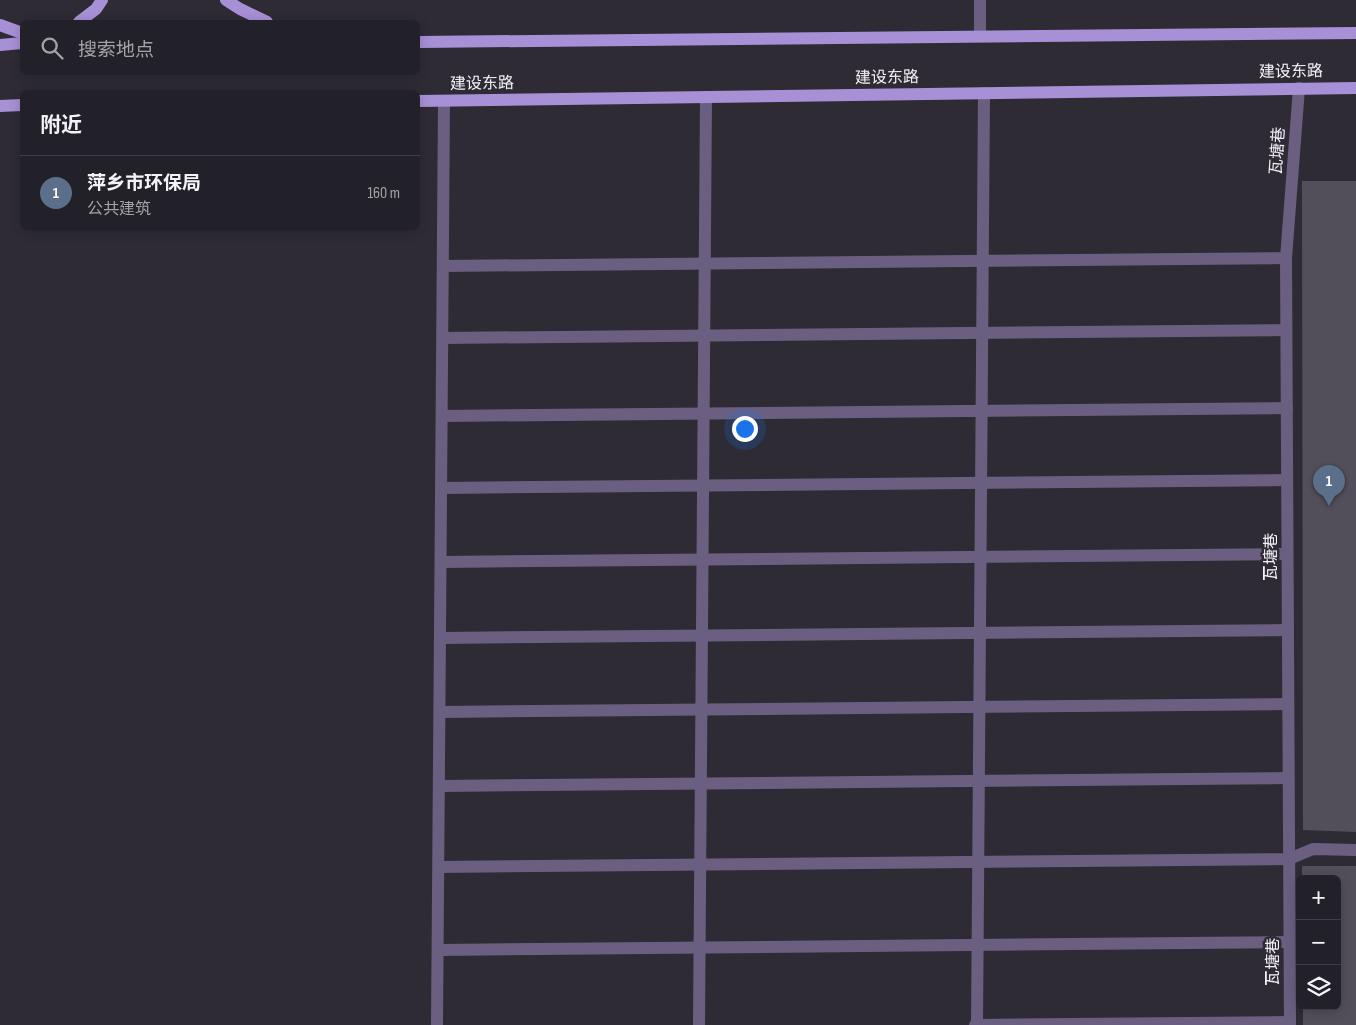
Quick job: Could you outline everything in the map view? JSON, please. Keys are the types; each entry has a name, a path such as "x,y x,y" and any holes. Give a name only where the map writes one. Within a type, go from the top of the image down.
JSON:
{"main road":[{"path":"82,20 96,9 102,0"},
{"path":"226,0 263,20"},
{"path":"0,25 20,32"},
{"path":"420,42 1356,33"},
{"path":"0,45 20,44"},
{"name":"建设东路","path":"420,101 1356,88"},
{"path":"0,106 20,106"}],"street":[{"path":"980,0 980,36"},
{"name":"瓦塘巷","path":"1290,1024 1286,258 1299,88"},
{"path":"984,93 979,862 976,1025 1290,1024"},
{"path":"699,1025 706,97"},
{"path":"437,1025 444,101"},
{"path":"443,266 1286,258"},
{"path":"443,338 1286,330"},
{"path":"442,416 1287,408"},
{"path":"441,488 1287,480"},
{"path":"441,562 1288,554"},
{"path":"440,638 1288,630"},
{"path":"440,712 1288,704"},
{"path":"439,786 1288,778"},
{"path":"439,867 1289,859 1313,849 1356,850"},
{"path":"438,950 1289,942"}],"building":[{"path":"1302,181 1356,181 1356,832 1303,830"},
{"path":"1302,866 1356,866 1356,1025 1303,1025 1303,1010 1341,1010 1341,875 1302,875"}],"place":[{"name":"萍乡市环保局","path":"1329,506"}]}
